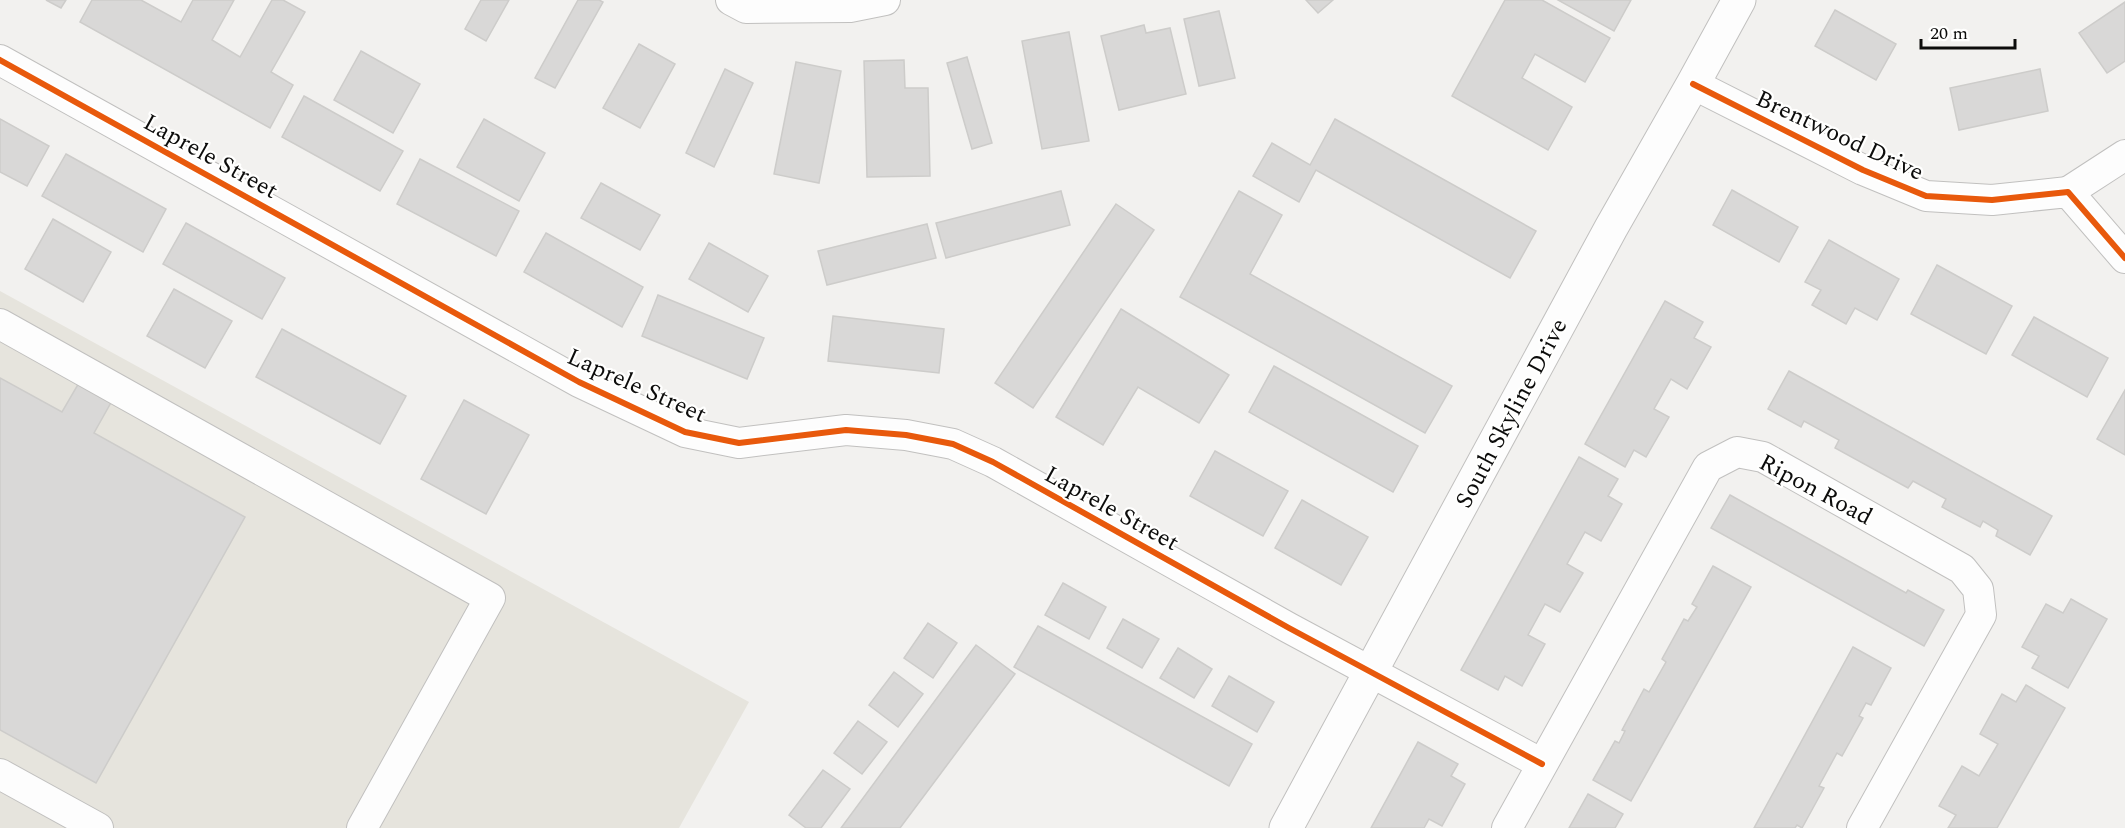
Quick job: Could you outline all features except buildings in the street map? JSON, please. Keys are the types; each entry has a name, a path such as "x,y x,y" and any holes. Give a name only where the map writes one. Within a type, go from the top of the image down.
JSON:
{"main road":[{"name":"South Skyline Drive","path":"1286,828 1611,228 1694,84 1739,0"}],"street":[{"path":"731,0 746,8 850,7 885,0"},
{"name":"Laprele Street","path":"0,60 579,382 685,432 739,443 846,430 906,435 953,444 993,462 1289,628 1542,765"},
{"name":"Brentwood Drive","path":"1694,84 1863,170 1926,196 1992,200 2068,192"},
{"path":"2125,155 2068,192 2125,258"},
{"path":"0,324 490,598 362,828"},
{"name":"Ripon Road","path":"1507,828 1708,467 1737,452 1763,457 1962,569 1978,589 1981,615 1862,828"},
{"path":"0,774 98,828"}],"shaded area":[{"path":"0,291 749,702 679,828 0,828"}],"cycle path":[{"path":"0,60 579,382 685,432 739,443 846,430 906,435 953,444 993,462 1289,628 1542,764"},
{"path":"1693,84 1863,170 1926,196 1992,200 2068,192 2125,258"}]}
